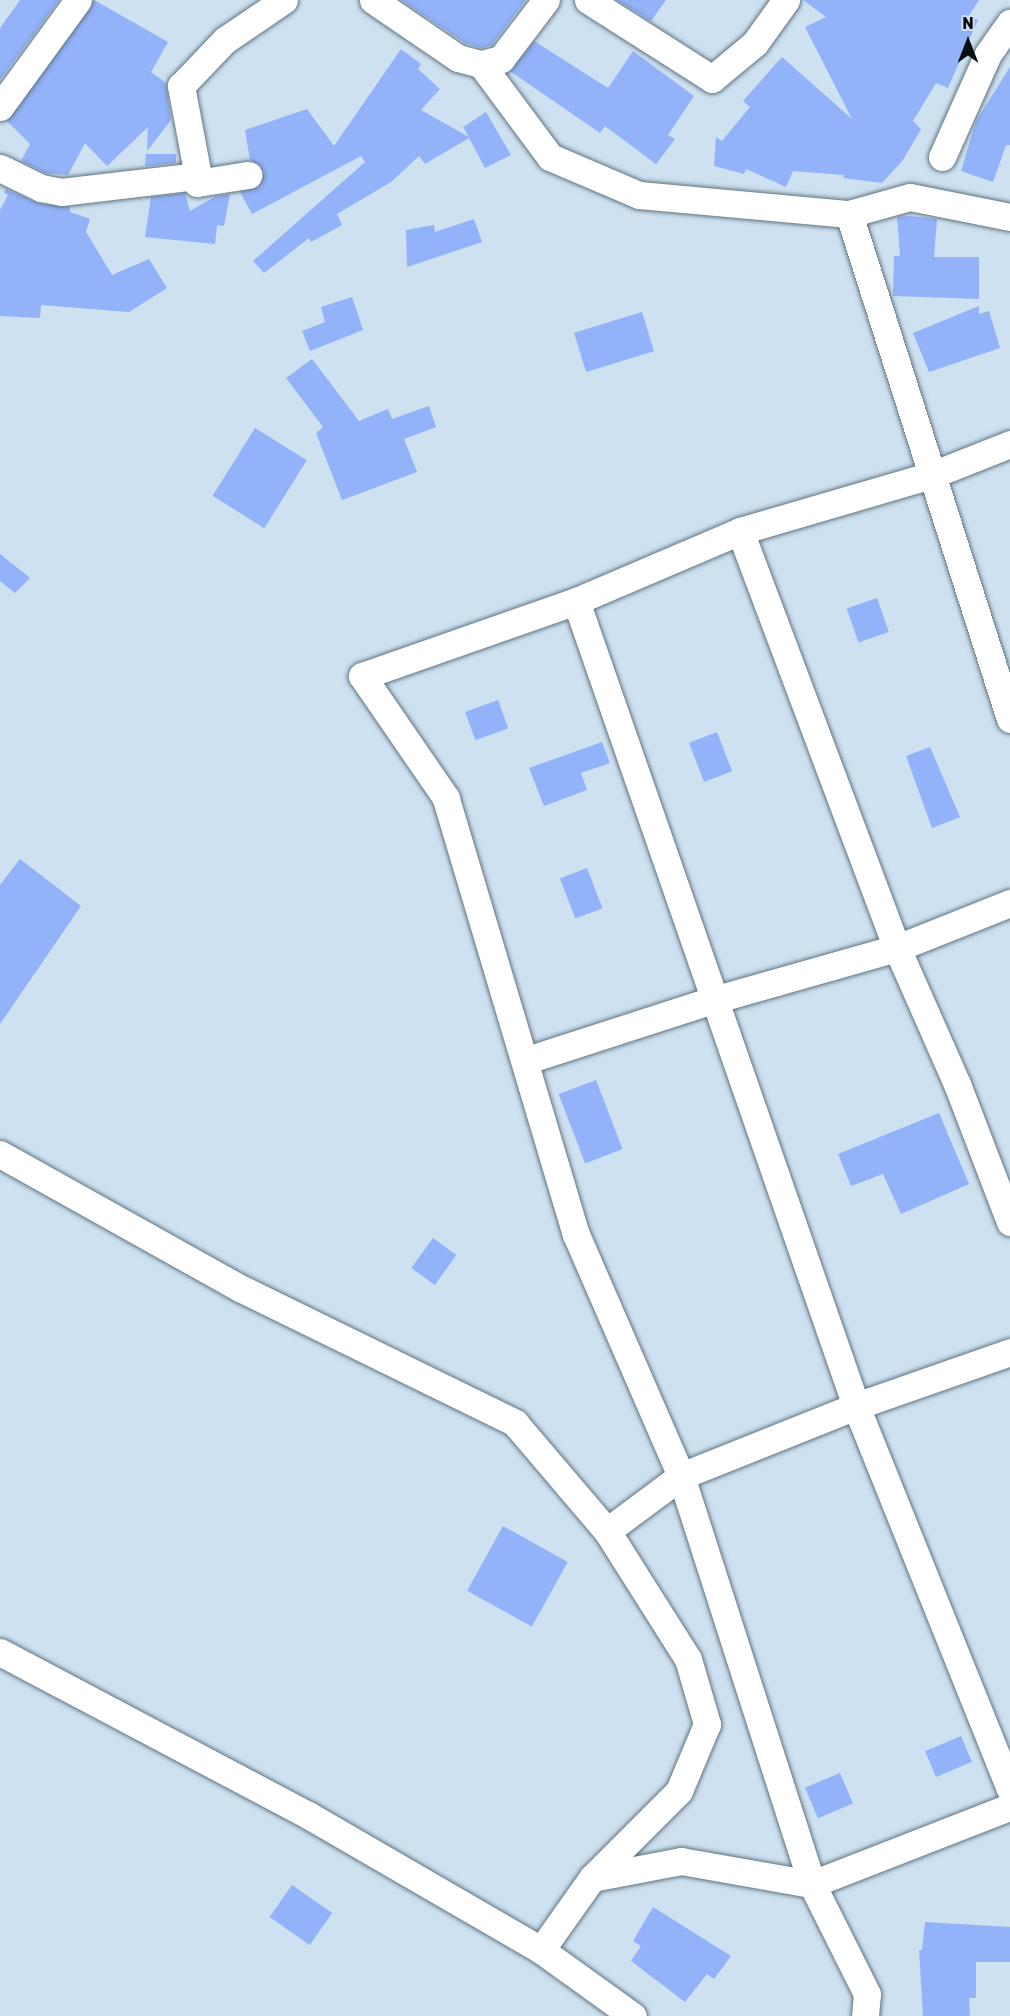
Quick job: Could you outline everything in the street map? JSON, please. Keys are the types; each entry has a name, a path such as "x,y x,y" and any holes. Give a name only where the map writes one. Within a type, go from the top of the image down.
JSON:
{"street":[{"path":"0,107 78,0"},
{"path":"248,175 197,183 198,176 181,86 225,40 284,0"},
{"path":"373,0 458,58 481,64 501,58 546,0"},
{"path":"588,0 712,79 755,43 786,0"},
{"path":"942,157 988,54 1010,23"},
{"path":"481,64 550,157 639,195 849,214 910,197 1010,217"},
{"path":"0,168 41,188 61,192 198,176"},
{"path":"849,214 1010,719"},
{"path":"865,2016 867,1994 812,1884 681,1476 576,1235 526,1060 446,798 362,676 576,601 740,531 932,475 1010,444"},
{"path":"740,531 897,948 957,1084 1010,1222"},
{"path":"576,601 856,1406 1010,1789"},
{"path":"526,1060 713,1000 897,948 1010,903"},
{"path":"0,1154 242,1289 515,1423 607,1531 688,1659 707,1724 679,1791 592,1878 541,1950"},
{"path":"607,1531 681,1476 856,1406 1010,1352"},
{"path":"0,1652 308,1815 541,1950 633,2016"},
{"path":"592,1878 681,1861 812,1884 1010,1807"}],"building":[{"path":"20,0 59,0 0,80 0,28"},
{"path":"94,0 168,42 151,72 166,83 171,120 147,151 148,127 107,166 85,143 68,175 46,173 21,161 30,144 7,121"},
{"path":"401,0 526,0 492,45 481,48 465,43"},
{"path":"617,0 666,0 651,21"},
{"path":"803,0 979,0 968,17 978,20 948,88 936,83 913,121 921,129 903,160 882,183 843,178 844,175 793,171 786,187 746,169 744,174 714,166 716,137 722,141 750,107 743,101 782,57 852,119 805,27 826,17"},
{"path":"534,41 608,88 633,51 694,96 668,135 675,139 656,164 605,126 600,133 510,71"},
{"path":"401,49 421,64 418,69 440,89 421,110 469,137 463,127 486,112 511,155 485,168 469,138 425,164 419,156 391,182 337,214 342,225 311,242 309,238 264,273 253,261 365,162 361,156 252,214 240,192 258,187 264,173 260,165 250,160 245,130 307,109 334,146"},
{"path":"1010,67 1010,145 1006,145 993,182 961,171 976,121"},
{"path":"146,154 176,154 176,163 145,166"},
{"path":"6,189 38,203 70,207 70,212 90,219 86,232 112,275 149,259 167,288 129,312 41,305 40,318 0,316 0,210 8,195 4,193"},
{"path":"185,193 190,211 216,196 230,194 224,226 217,225 215,244 145,237 151,197"},
{"path":"897,217 937,219 934,257 979,257 979,299 893,296 894,256 900,256"},
{"path":"474,219 482,242 407,267 406,230 434,225 435,232"},
{"path":"352,297 363,330 310,351 302,331 325,322 321,307"},
{"path":"979,306 979,314 989,311 1000,348 929,372 913,333"},
{"path":"642,312 654,351 586,372 574,333"},
{"path":"312,359 359,421 388,409 392,419 429,406 436,427 404,439 417,472 342,500 316,433 323,427 286,378"},
{"path":"255,428 307,460 264,528 213,496"},
{"path":"0,554 30,578 15,593 0,581"},
{"path":"877,598 889,632 858,642 847,608"},
{"path":"498,700 508,728 475,740 465,712"},
{"path":"717,732 732,771 704,782 689,743"},
{"path":"602,742 610,763 581,773 587,790 544,806 529,768"},
{"path":"930,747 960,817 932,828 906,756"},
{"path":"20,859 81,906 0,1024 0,885"},
{"path":"587,868 602,908 575,919 560,878"},
{"path":"596,1080 623,1149 585,1163 559,1094"},
{"path":"939,1113 969,1184 901,1214 883,1174 851,1186 838,1154"},
{"path":"433,1238 456,1255 435,1285 411,1268"},
{"path":"503,1526 568,1562 532,1627 467,1591"},
{"path":"961,1736 972,1762 936,1777 925,1751"},
{"path":"840,1773 853,1803 818,1818 805,1788"},
{"path":"292,1885 332,1913 310,1945 270,1917"},
{"path":"653,1907 731,1956 714,1979 707,1974 685,2002 631,1961 641,1946 633,1941"},
{"path":"925,1922 1010,1927 1010,1962 976,1962 976,1998 969,1998 970,2016 923,2016 919,1950 922,1950"}]}
